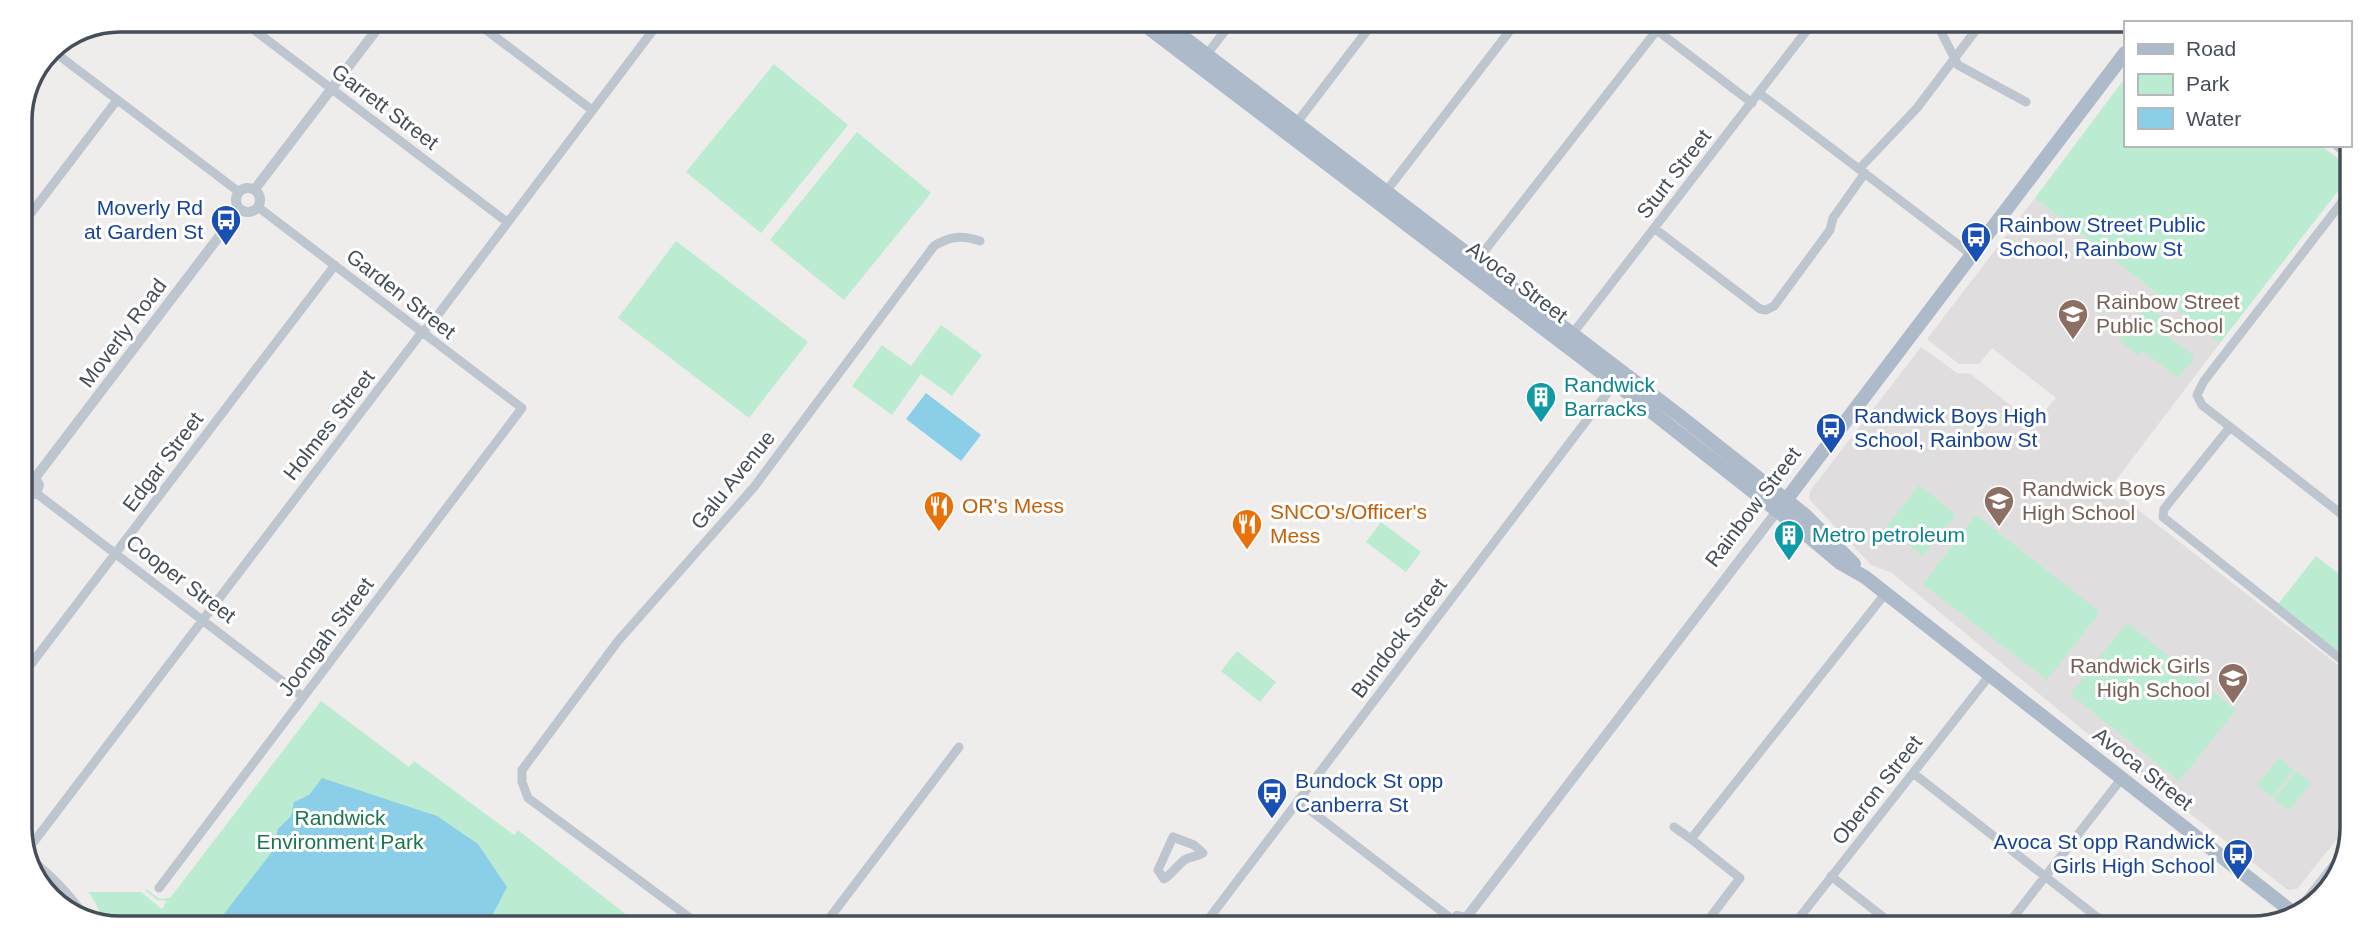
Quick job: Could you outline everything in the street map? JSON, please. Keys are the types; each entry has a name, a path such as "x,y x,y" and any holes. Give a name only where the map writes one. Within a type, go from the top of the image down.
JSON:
{"main road":[{"name":"Avoca Street","path":"1157,32 1203,60 1382,197 1468,272 1568,339 1782,505 1805,515 1865,578 2122,778 2284,910"},
{"name":"Avoca Street","path":"1174,32 1203,60"},
{"name":"Rainbow Street","path":"1782,505 2124,54"},
{"name":"Avoca Street","path":"1382,197 1477,260 1568,339"}],"street":[{"name":"Garrett Street","path":"257,32 507,222"},
{"path":"255,189 375,32"},
{"path":"489,32 592,110"},
{"name":"Holmes Street","path":"33,843 201,619 422,332 431,324 652,32"},
{"path":"1203,60 1224,32"},
{"path":"1293,129 1367,32"},
{"path":"1382,197 1510,32"},
{"path":"1468,272 1649,32"},
{"path":"1660,32 1752,103"},
{"name":"Sturt Street","path":"1568,339 1806,32"},
{"path":"1941,32 1958,65 2026,102"},
{"path":"1654,228 1760,309 1766,310 1774,306 1830,230 1838,208 1862,171 1917,108 1974,32"},
{"path":"59,56 239,192"},
{"path":"1759,93 1972,255"},
{"path":"32,212 117,100"},
{"path":"248,187 255,189 261,198 258,207 251,212 240,209 236,199 239,192 248,187"},
{"path":"2340,205 2204,381 2197,396 2202,405 2340,514"},
{"name":"Garden Street","path":"258,207 522,408"},
{"name":"Moverly Road","path":"35,478 240,209"},
{"name":"Galu Avenue","path":"688,916 528,798 522,782 522,770 618,641 754,487 934,246 957,236 981,241"},
{"name":"Edgar Street","path":"32,663 335,265"},
{"name":"Bundock Street","path":"1211,916 1619,377"},
{"name":"Joongah Street","path":"159,888 522,408"},
{"path":"2230,427 2164,509 2163,517 2340,658"},
{"path":"32,477 39,485 36,493 32,494"},
{"name":"Cooper Street","path":"36,493 303,696"},
{"name":"Rainbow Street","path":"1473,916 1782,505"},
{"path":"1691,839 1885,594"},
{"name":"Oberon Street","path":"1801,916 1990,675"},
{"path":"831,916 959,747"},
{"path":"1913,773 2096,916"},
{"path":"2014,916 2122,778"},
{"path":"1298,801 1443,916"},
{"path":"1674,827 1740,878 1711,916"},
{"path":"1173,837 1194,845 1203,853 1185,859 1175,872 1164,879 1158,870 1173,837"},
{"path":"40,866 75,904"},
{"path":"1831,877 1881,916"}],"shaded area":[{"path":"2035,198 2220,343 2110,488 2340,667 2340,835 2297,889 2288,890 2094,739 1892,573 1871,565 1809,499 1810,491 1921,347 1957,373 1971,374 2034,424 2056,398 1992,348 1979,364 1959,364 1927,339"}],"green space":[{"path":"774,64 848,125 761,233 686,172"},
{"path":"2124,79 2124,147 2323,147 2340,160 2340,188 2220,343 2035,198"},
{"path":"857,132 931,193 844,300 770,240"},
{"path":"676,241 808,342 749,418 618,318"},
{"path":"2146,305 2166,321 2160,330 2195,357 2178,378 2143,351 2139,356 2119,340"},
{"path":"941,325 982,355 952,396 921,374 892,415 852,386 882,345 911,366"},
{"path":"1919,485 1956,515 1923,556 1886,527"},
{"path":"1976,515 2100,612 2047,680 1923,584"},
{"path":"1381,522 1421,552 1406,572 1366,542"},
{"path":"2316,556 2340,575 2340,653 2278,604"},
{"path":"2127,623 2236,710 2179,781 2070,694"},
{"path":"1237,651 1276,682 1260,702 1221,671"},
{"name":"Randwick Environment Park","path":"321,701 409,767 414,761 514,835 518,830 628,916 120,916 101,915 89,892 141,892 162,909 167,901 157,900 145,890 160,899 170,898"},
{"path":"2279,758 2294,770 2272,797 2257,785"},
{"path":"2296,771 2311,783 2290,810 2274,799"}],"water":[{"path":"926,393 981,435 961,461 906,419"},
{"path":"322,778 437,816 478,844 507,887 493,914 220,916 272,852 278,829 291,816 294,802 309,795"}],"place":[{"name":"Moverly Rd at Garden St","path":"226,247"},
{"name":"Rainbow Street Public School, Rainbow St","path":"1976,264"},
{"name":"Rainbow Street Public School","path":"2073,341"},
{"name":"Randwick Barracks","path":"1541,424"},
{"name":"Randwick Boys High School, Rainbow St","path":"1831,455"},
{"name":"Randwick Boys High School","path":"1999,528"},
{"name":"OR's Mess","path":"939,533"},
{"name":"SNCO's/Officer's Mess","path":"1247,551"},
{"name":"Metro petroleum","path":"1789,562"},
{"name":"Randwick Girls High School","path":"2233,705"},
{"name":"Bundock St opp Canberra St","path":"1272,820"},
{"name":"Avoca St opp Randwick Girls High School","path":"2238,881"}]}
